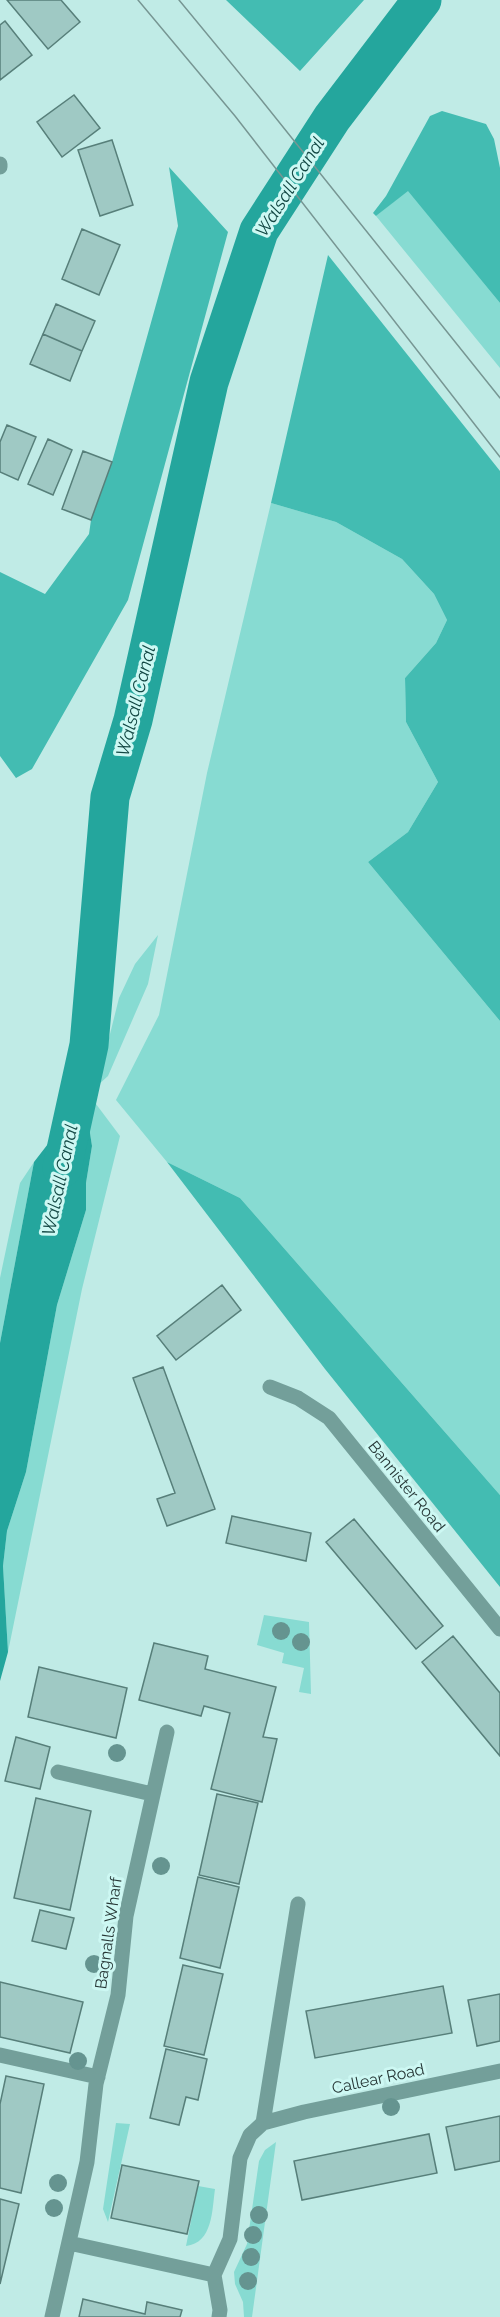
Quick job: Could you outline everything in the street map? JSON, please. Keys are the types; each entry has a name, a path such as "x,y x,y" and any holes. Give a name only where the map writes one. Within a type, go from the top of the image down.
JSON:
{"street":[{"name":"Bannister Road","path":"270,1387 298,1398 329,1418 500,1629"},
{"name":"Bagnalls Wharf","path":"52,2317 87,2162 98,2077 118,1995 126,1916 167,1732"},
{"path":"58,1772 152,1794"},
{"path":"219,2317 220,2310 214,2275 230,2239 240,2157 250,2135 264,2122 298,1904"},
{"path":"0,2055 98,2077"},
{"name":"Callear Road","path":"264,2122 500,2071"},
{"path":"69,2242 214,2275"}],"shaded area":[{"path":"226,0 364,0 300,71"},
{"path":"442,111 486,124 494,139 500,168 500,303 408,191 376,216 373,213 386,196 430,116"},
{"path":"169,167 228,232 128,600 32,769 16,778 0,756 0,572 45,594 89,534 91,520 112,462 178,226"},
{"path":"408,190 500,303 500,368 376,216"},
{"path":"328,255 500,471 500,1021 368,862 408,832 438,782 406,722 405,678 436,643 447,620 434,594 402,559 336,522 271,503"},
{"path":"271,503 336,522 402,559 434,594 447,620 436,643 405,678 406,722 438,782 408,832 368,862 500,1021 500,1495 240,1198 167,1162 116,1100 159,1015 207,773"},
{"path":"158,935 148,984 108,1076 97,1086 119,998 135,964"},
{"path":"93,1100 120,1136 82,1289 8,1652 3,1566 7,1531 26,1472 57,1305 86,1210 86,1183 92,1146 88,1120"},
{"path":"34,1162 0,1343 0,1278 20,1183"},
{"path":"167,1162 240,1198 500,1495 500,1587 325,1369"},
{"path":"264,1615 309,1622 311,1694 299,1692 304,1668 282,1663 284,1653 257,1645"},
{"path":"116,2123 130,2124 108,2222 103,2209"},
{"path":"276,2142 252,2317 244,2317 243,2302 235,2284 234,2272 247,2244 259,2161 265,2150"},
{"path":"198,2186 215,2189 212,2215 210,2224 201,2239 195,2244 186,2246"}],"water":[{"path":"64,1116 88,1120 92,1146 86,1183 86,1210 57,1305 26,1472 7,1531 3,1566 8,1652 0,1681 0,1343 34,1162 58,1131"}],"building":[{"path":"7,0 61,0 80,22 48,49"},
{"path":"5,21 32,55 0,80 0,25"},
{"path":"74,95 100,128 62,157 37,122"},
{"path":"112,140 133,205 100,216 78,150"},
{"path":"82,229 120,245 99,295 62,279"},
{"path":"56,304 95,321 82,351 43,334"},
{"path":"43,334 82,351 70,381 30,364"},
{"path":"7,425 36,437 18,480 0,472 0,442"},
{"path":"48,439 72,450 53,495 28,484"},
{"path":"83,451 112,462 91,520 62,509"},
{"path":"222,1285 241,1310 176,1360 157,1336"},
{"path":"163,1367 215,1509 167,1526 157,1499 175,1493 133,1378"},
{"path":"232,1516 311,1533 306,1561 226,1543"},
{"path":"354,1519 443,1626 416,1649 326,1542"},
{"path":"453,1636 500,1693 500,1756 422,1662"},
{"path":"154,1643 208,1656 205,1669 276,1687 263,1737 277,1739 262,1802 211,1789 230,1713 204,1706 201,1716 139,1700"},
{"path":"39,1667 127,1688 116,1738 28,1717"},
{"path":"16,1737 50,1747 40,1789 5,1781"},
{"path":"217,1794 258,1803 239,1884 199,1875"},
{"path":"36,1798 91,1811 70,1910 14,1898"},
{"path":"198,1877 239,1887 220,1968 180,1958"},
{"path":"40,1910 74,1918 66,1949 32,1941"},
{"path":"183,1965 223,1974 204,2055 164,2046"},
{"path":"0,1982 83,2002 70,2053 0,2037"},
{"path":"443,1986 452,2033 315,2058 306,2011"},
{"path":"500,1994 500,2041 477,2046 468,2000"},
{"path":"166,2049 207,2059 198,2100 186,2097 179,2125 150,2118"},
{"path":"6,2076 44,2084 21,2193 0,2188 0,2104"},
{"path":"500,2116 500,2161 455,2170 446,2127"},
{"path":"429,2134 437,2173 302,2200 294,2161"},
{"path":"122,2165 199,2181 187,2234 111,2218"},
{"path":"0,2199 19,2204 0,2284"},
{"path":"83,2299 145,2314 147,2302 182,2310 180,2317 79,2317"}],"waterway":[{"name":"Walsall Canal","path":"62,1168 89,1045 110,797 133,720 209,382 259,231 332,118 422,0"}],"tram line":[{"path":"138,0 235,116 500,457"},
{"path":"179,0 500,398"}]}
